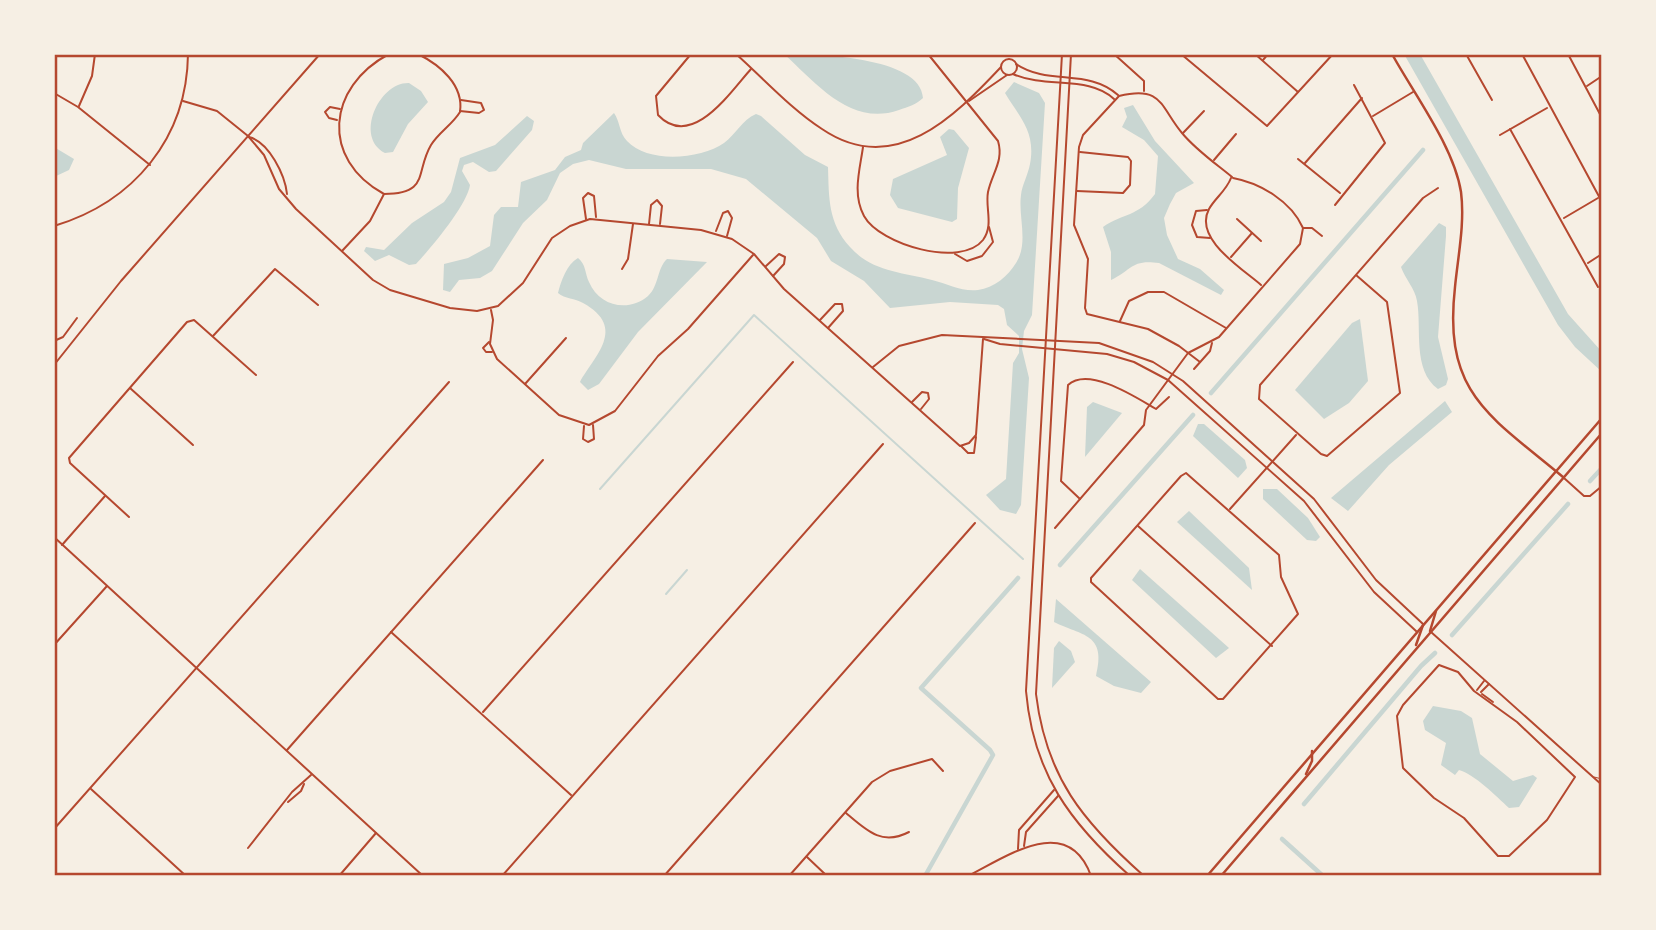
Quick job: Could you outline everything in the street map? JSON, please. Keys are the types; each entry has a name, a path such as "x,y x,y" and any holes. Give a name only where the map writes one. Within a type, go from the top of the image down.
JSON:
{"main road":[{"path":"1392,54 1451,159 1461,191 1461,228 1452,314 1452,341 1457,362 1472,394 1483,408 1563,477"},
{"path":"1207,876 1312,751 1602,418"},
{"path":"1222,876 1602,433"},
{"path":"1430,631 1439,605"},
{"path":"1413,651 1422,633 1423,624"},
{"path":"1305,777 1312,761 1312,751"}],"street":[{"path":"78,107 88,89 95,54"},
{"path":"54,226 108,202 137,180 150,165 171,135 183,101 188,54"},
{"path":"54,365 121,281 320,54"},
{"path":"389,54 356,82 339,116 342,149 348,160 356,172 384,194 401,193 415,185 424,171 431,144 451,125 461,109 460,100 449,78 418,54"},
{"path":"691,54 656,96 655,108 663,120 690,124 708,117 751,68"},
{"path":"736,54 821,129 863,147 911,141 933,129 1007,75 1060,85 1097,86 1115,99"},
{"path":"928,54 994,133 1001,150 989,190 989,226 993,238 988,251 973,261 962,260 955,254"},
{"path":"1062,54 1026,683 1036,745 1054,790 1088,836 1130,876"},
{"path":"1071,54 1035,678 1042,731 1065,790 1099,835 1144,876"},
{"path":"1114,54 1144,81 1144,93"},
{"path":"1181,54 1267,126 1333,54"},
{"path":"1255,54 1298,92"},
{"path":"1263,61 1268,54"},
{"path":"1466,54 1492,100"},
{"path":"1522,54 1602,202"},
{"path":"1568,54 1602,118"},
{"path":"968,101 1007,60 1033,73 1100,81 1119,96"},
{"path":"1013,74 1016,64"},
{"path":"1001,67 1007,75"},
{"path":"1587,86 1602,75"},
{"path":"987,80 992,86"},
{"path":"1335,205 1385,143 1373,116 1354,85"},
{"path":"1373,116 1413,92"},
{"path":"54,93 78,107 150,165"},
{"path":"1055,528 1144,425 1149,405 1188,353 1194,347 1212,342 1227,328 1300,244 1303,229 1296,216 1259,184 1232,177 1213,161 1183,134 1164,104 1144,93 1119,96 1083,135 1079,152 1074,225 1088,259 1085,308 1093,317 1148,329 1188,353 1200,362"},
{"path":"1305,163 1362,97"},
{"path":"460,100 481,103 484,110 479,113 461,109"},
{"path":"183,101 217,111 248,136 264,155 277,183 296,209 342,252 390,290 466,312 491,310 516,292 552,238 560,231 586,220 660,225 716,233 754,254 819,320 968,453 974,453 983,339"},
{"path":"339,121 329,118 326,112 330,107 341,110"},
{"path":"1500,135 1549,107"},
{"path":"1183,134 1204,111"},
{"path":"1510,129 1598,287"},
{"path":"1213,161 1236,134"},
{"path":"248,136 255,138 265,148 278,167 287,195"},
{"path":"863,147 858,195 870,225 894,242 955,254 970,251 977,246 989,226"},
{"path":"1076,191 1123,193 1130,186 1131,161 1128,157 1079,152"},
{"path":"1298,159 1342,194"},
{"path":"272,171 278,167"},
{"path":"1232,177 1209,210 1206,221 1210,238 1263,286"},
{"path":"277,183 284,180"},
{"path":"1356,275 1387,302 1400,393 1327,456 1297,434 1259,399 1260,385 1423,198 1438,188"},
{"path":"586,220 583,198 588,193 594,196 596,219"},
{"path":"342,252 370,221 384,194"},
{"path":"1562,219 1599,198"},
{"path":"649,224 651,205 657,200 662,206 660,225"},
{"path":"1209,210 1196,211 1192,225 1197,237 1210,238"},
{"path":"716,233 723,213 728,211 732,218 727,237"},
{"path":"1237,219 1261,241"},
{"path":"622,269 628,259 633,223"},
{"path":"1303,229 1312,228 1322,236"},
{"path":"1230,258 1252,233"},
{"path":"491,310 494,320 490,341 492,352 559,415 589,425 615,411 663,350 688,330 754,254"},
{"path":"765,267 779,254 785,257 785,264 773,276"},
{"path":"1587,264 1602,254"},
{"path":"212,337 275,269 317,305"},
{"path":"1120,321 1129,301 1154,291 1170,295 1227,328"},
{"path":"819,320 835,304 842,304 844,311 828,328"},
{"path":"54,341 60,340 77,318"},
{"path":"129,517 70,463 69,458 129,387 190,320 256,375"},
{"path":"872,367 890,351 923,338 942,335 1121,357 1168,380 1267,467 1318,517 1374,592 1416,631"},
{"path":"1000,337 1000,344"},
{"path":"983,339 1000,337 1054,340 1120,348 1173,374 1273,461 1323,510 1376,580 1423,624"},
{"path":"524,384 566,338"},
{"path":"490,341 483,348 486,352 492,352"},
{"path":"1194,369 1210,351 1212,342"},
{"path":"483,712 793,362"},
{"path":"1080,499 1061,481 1064,413 1071,381 1088,380 1111,386 1131,393 1156,409 1169,397"},
{"path":"54,830 449,382"},
{"path":"129,387 192,445"},
{"path":"911,403 922,392 928,393 928,401 920,411"},
{"path":"584,425 583,439 588,442 594,439 593,424"},
{"path":"1230,510 1297,434"},
{"path":"960,446 976,435"},
{"path":"502,876 883,444"},
{"path":"286,751 543,460"},
{"path":"1186,473 1230,510 1279,555 1281,577 1298,614 1223,699 1208,690 1091,582 1091,578 1181,475 1186,473"},
{"path":"1563,477 1584,496 1590,496 1602,486"},
{"path":"62,545 106,496"},
{"path":"664,876 975,523"},
{"path":"1138,525 1272,646"},
{"path":"54,537 423,876"},
{"path":"54,645 107,586"},
{"path":"1430,631 1602,785"},
{"path":"391,632 483,712 572,796"},
{"path":"1436,667 1450,667 1476,691 1494,703 1576,777 1544,822 1505,857 1490,849 1464,818 1434,798 1406,771 1402,763 1402,734 1397,716 1436,667"},
{"path":"1476,691 1484,680"},
{"path":"1481,694 1489,684"},
{"path":"789,876 880,776 932,759 943,771"},
{"path":"248,848 287,802 292,792 312,774"},
{"path":"287,802 298,795 304,783"},
{"path":"90,789 186,876"},
{"path":"1018,849 1019,830 1054,790 1065,790"},
{"path":"1024,846 1026,832 1065,790"},
{"path":"845,812 878,837 892,839 909,832"},
{"path":"1028,819 1033,823"},
{"path":"339,876 376,833"},
{"path":"968,876 1024,846 1048,842 1068,847 1084,861 1091,876"},
{"path":"806,857 827,876"},
{"path":"176,876 180,871"}],"lane":[{"path":"1592,777 1602,779"}],"shaded area":[{"path":"784,54 841,57 886,66 905,73 918,84 923,98 899,110 882,114 865,113 836,100"},
{"path":"1404,54 1420,54 1568,314 1602,352 1602,372 1575,347 1558,325"},
{"path":"1014,82 1039,93 1045,103 1032,315 1024,331 1022,349 1029,378 1021,505 1016,514 1000,510 986,495 1006,479 1013,363 1019,353 1019,336 1007,325 1004,309 998,305 950,302 890,308 864,281 831,261 817,238 746,179 711,169 626,169 589,160 573,164 560,173 547,200 523,223 492,271 480,278 459,280 450,292 443,290 444,264 468,258 490,246 494,215 501,207 518,207 521,182 555,170 565,157 581,150 583,143 614,113 624,138 636,148 661,156 675,157 702,153 714,148 724,143 751,117 756,114 761,116 805,155 828,167 830,200 837,229 850,247 868,262 888,270 961,289 978,290 990,287 1013,268 1022,247 1020,203 1029,168 1031,143 1025,126 1005,93"},
{"path":"409,83 421,91 428,102 408,124 393,152 385,153 376,145 371,135 374,112 388,91"},
{"path":"1133,105 1155,141 1194,183 1176,193 1164,218 1167,235 1178,259 1200,269 1224,290 1221,295 1159,263 1137,264 1111,280 1111,252 1103,227 1143,207 1155,194 1158,156 1144,140 1122,127 1127,117 1124,108"},
{"path":"527,116 534,121 532,130 496,171 489,172 473,162 464,165 462,171 470,185 462,204 416,264 409,265 389,255 375,261 364,251 366,247 384,250 412,223 444,202 451,192 460,158 495,145"},
{"path":"949,129 954,130 969,148 958,188 957,219 952,222 898,208 890,195 893,179 947,155 940,137"},
{"path":"54,147 74,159 69,170 54,177"},
{"path":"1439,223 1446,227 1446,236 1438,337 1448,379 1446,385 1438,389 1424,371 1417,301 1401,267"},
{"path":"578,258 584,266 589,282 600,297 623,305 640,301 652,292 661,267 667,259 707,262 638,332 599,384 588,390 580,382 604,342 606,332 603,322 583,303 558,293 568,269"},
{"path":"1360,319 1368,381 1349,403 1324,419 1295,390 1352,323"},
{"path":"1445,401 1452,412 1389,465 1348,511 1331,498"},
{"path":"1093,402 1122,413 1085,457 1087,407"},
{"path":"1198,424 1204,424 1245,460 1247,468 1238,478 1193,436"},
{"path":"1263,489 1277,489 1308,518 1320,537 1316,541 1307,540 1263,499"},
{"path":"1189,511 1249,568 1252,590 1177,522"},
{"path":"1140,569 1229,648 1216,658 1132,580"},
{"path":"1056,599 1151,682 1141,693 1114,686 1096,676 1099,662 1095,644 1090,638 1054,622"},
{"path":"1059,641 1071,651 1075,662 1052,688 1054,648"},
{"path":"1433,706 1461,711 1472,718 1480,754 1513,781 1533,775 1537,778 1519,807 1509,808 1471,776 1459,770 1455,775 1441,765 1446,743 1425,730 1423,721"}],"waterway":[{"path":"1211,393 1423,150"},
{"path":"600,489 754,315 1023,559"},
{"path":"1060,565 1193,415"},
{"path":"1590,481 1602,468"},
{"path":"1452,635 1568,504"},
{"path":"666,594 687,570"},
{"path":"925,876 993,755 921,688 1018,578"},
{"path":"1304,804 1435,653"},
{"path":"1282,839 1323,876"}]}
